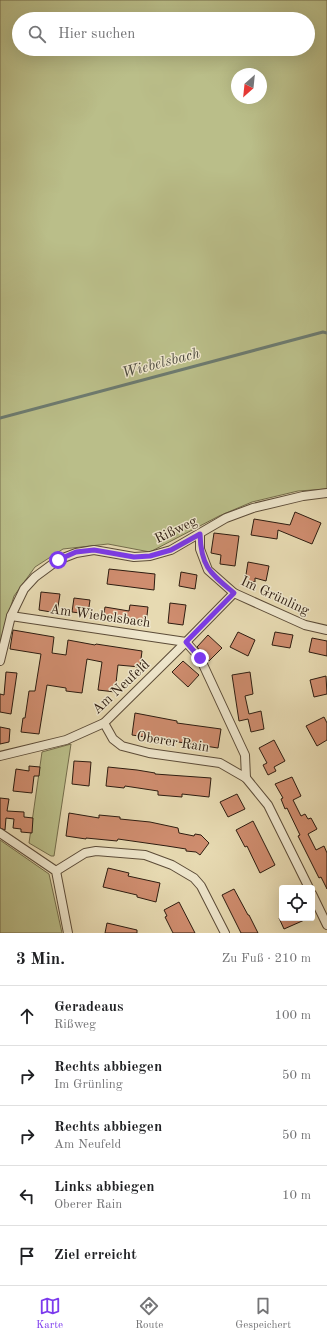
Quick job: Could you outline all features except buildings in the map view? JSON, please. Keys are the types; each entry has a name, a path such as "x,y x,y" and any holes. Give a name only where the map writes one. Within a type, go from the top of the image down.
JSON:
{"street":[{"name":"Rißweg","path":"0,661 11,616 24,589 35,577 58,560 76,552 94,550 134,557 150,556 171,550 226,518 253,508 304,496 327,493"},
{"name":"Im Grünling","path":"200,534 200,549 208,570 234,593 305,625 327,630"},
{"name":"Am Neufeld","path":"0,756 66,740 104,723 234,593"},
{"name":"Am Wiebelsbach","path":"11,616 186,642"},
{"path":"186,642 200,658 245,755 246,778"},
{"name":"Oberer Rain","path":"104,723 113,739 122,746 149,753 220,763 246,778 268,805 308,885"},
{"path":"0,833 56,871 68,933"},
{"path":"56,871 85,853 96,851 145,855 172,865 194,878 201,886 225,933"},
{"path":"315,900 327,925"}],"green space":[{"path":"0,0 327,0 327,489 298,491 252,502 219,516 150,552 108,544 63,549 35,567 14,596 0,642"},
{"path":"71,744 54,856 51,856 29,843 42,752"},
{"path":"0,840 49,874 62,933 0,933"}],"waterway":[{"name":"Wiebelsbach","path":"0,418 323,332 327,333"}],"route":[{"path":"58,560 76,552 94,550 134,557 150,556 171,550 200,534 200,549 208,570 234,593 186,642 200,658"}]}
